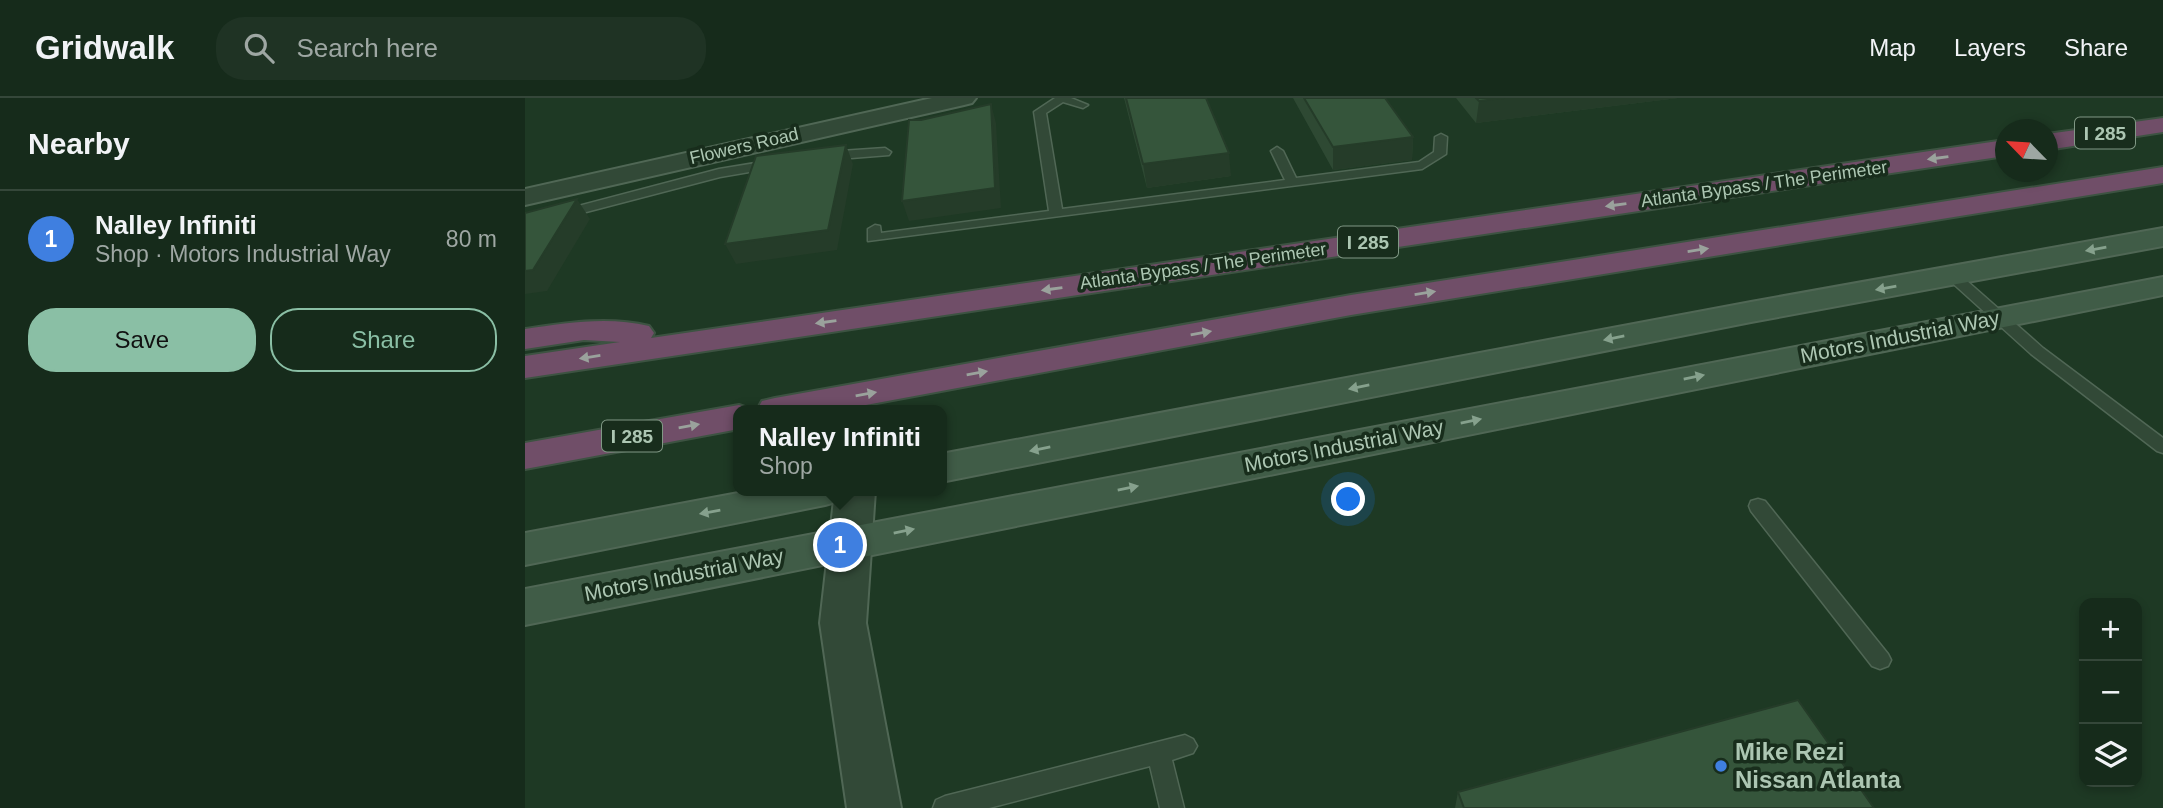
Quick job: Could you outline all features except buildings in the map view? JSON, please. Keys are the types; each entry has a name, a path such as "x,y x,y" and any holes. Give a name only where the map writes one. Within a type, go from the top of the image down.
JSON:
{"highway":[{"name":"I 285","path":"2058,140 2163,125"},
{"name":"Atlanta Bypass / The Perimeter","path":"525,367 1995,149"},
{"name":"I 285","path":"802,405 1352,305 2163,175"},
{"path":"525,339 584,330 730,336"},
{"name":"I 285","path":"525,456 733,418"}],"main road":[{"path":"947,467 1751,312 2163,237"},
{"name":"Motors Industrial Way","path":"525,607 2163,286"},
{"path":"525,549 799,496"}],"street":[{"name":"Flowers Road","path":"525,197 719,162 964,98"},
{"path":"854,496 843,624 868,806"}],"lane":[{"path":"1056,215 1040,112 1062,99 1083,106"},
{"path":"875,229 873,237 1056,215 1291,180 1422,164 1440,154 1441,137"},
{"path":"1277,151 1291,180"},
{"path":"814,158 885,152"},
{"path":"525,224 651,196 719,162 787,162"},
{"path":"1953,276 2002,317 2031,346 2162,445"},
{"path":"1758,506 1880,660"},
{"path":"945,808 1185,746"},
{"path":"1158,752 1172,808"}],"place":[{"name":"Nalley Infiniti","path":"840,545"},
{"name":"Mike Rezi Nissan Atlanta","path":"1721,766"}]}
